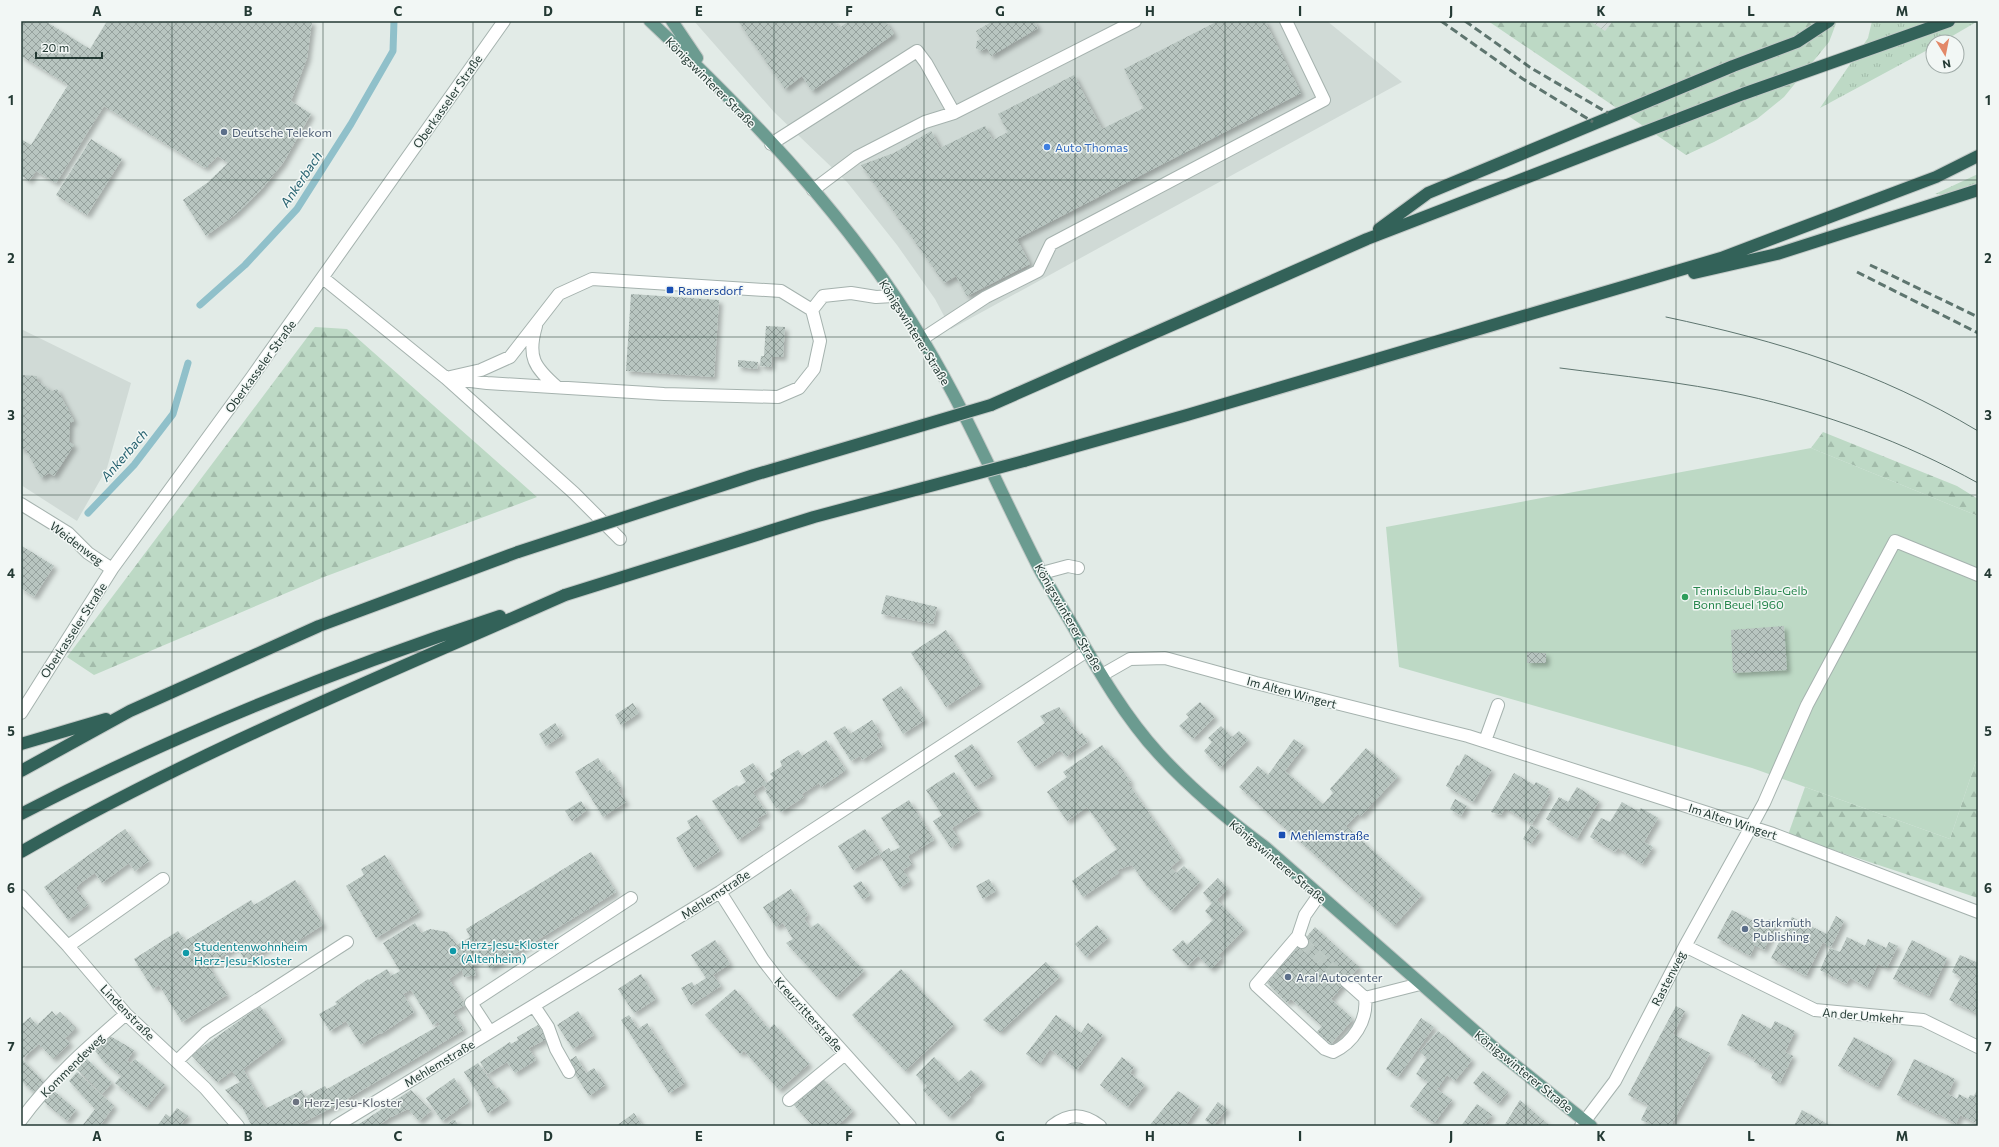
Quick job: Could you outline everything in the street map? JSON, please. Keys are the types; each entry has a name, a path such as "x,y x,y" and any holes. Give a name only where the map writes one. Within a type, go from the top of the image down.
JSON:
{"highway":[{"path":"1367,238 1428,192 1733,66 1797,42 1829,21"},
{"path":"21,771 130,711 319,626 518,552 754,475 991,405 1367,238 1743,94 1949,21"},
{"path":"21,814 152,749 311,682 450,632 814,518 1024,461 1721,258 1936,177 1978,156"},
{"path":"1564,304 1776,254 1978,190"},
{"path":"21,852 80,818 167,773 565,595"},
{"path":"21,744 130,711"}],"main road":[{"name":"Königswinterer Straße","path":"650,21 712,79 813,190 868,258 922,339 946,379 1042,573 1087,652 1118,702 1158,752 1225,818 1264,847 1420,984 1585,1124"},
{"path":"672,21 712,79"}],"street":[{"name":"Oberkasseler Straße","path":"21,713 112,569 323,278 504,21"},
{"path":"813,190 857,157 925,122 954,113 1135,21"},
{"path":"922,339 986,297 1038,271 1051,244 1324,100 1286,21"},
{"path":"771,144 917,52 926,63 954,113"},
{"path":"323,278 446,378 574,493 620,539"},
{"path":"592,279 781,291 812,310 820,341 814,369 799,388 778,397 664,394 446,378 481,370 510,357 559,294 592,279"},
{"path":"812,310 823,296 850,293 876,297 893,296"},
{"path":"539,318 532,340 533,357 539,372 557,387"},
{"name":"Weidenweg","path":"21,504 68,533 88,553 112,569"},
{"name":"Rastenweg","path":"1585,1124 1614,1081 1685,946 1751,827 1807,704 1895,541 1978,575"},
{"path":"1042,573 1068,566 1078,568"},
{"name":"Mehlemstraße","path":"336,1126 720,892 802,836 1087,652"},
{"name":"Im Alten Wingert","path":"1102,675 1130,659 1165,658 1264,685 1468,736 1751,827 1978,912"},
{"path":"1485,741 1498,706"},
{"path":"68,946 163,879"},
{"name":"Kreuzritterstraße","path":"720,892 763,960 781,984 910,1126"},
{"path":"1318,895 1305,915 1300,939 1256,984 1325,1049 1333,1052 1341,1048 1362,1024 1367,1010 1365,998 1346,981"},
{"name":"Lindenstraße","path":"21,896 68,946 126,1014 205,1088 238,1126"},
{"path":"490,1032 471,1002 631,898"},
{"path":"177,1061 206,1033 347,942"},
{"name":"An der Umkehr","path":"1685,946 1815,1010 1923,1020 1978,1047"},
{"path":"1365,998 1420,984"},
{"path":"534,1006 548,1027 556,1049 569,1072"},
{"name":"Kommendeweg","path":"21,1120 33,1103 98,1038 126,1014"},
{"path":"789,1100 845,1054"},
{"path":"1052,1126 1072,1115 1090,1119 1100,1126"}],"shaded area":[{"name":"Auto Thomas","path":"694,21 1327,21 1402,82 951,329 935,299 897,245 847,182 774,112"},
{"path":"1590,21 1613,21 1605,32"},
{"path":"21,329 131,383 107,468 77,521 21,485"}],"green space":[{"path":"1488,21 1590,21 1605,31 1613,21 1837,21 1829,42 1784,97 1757,119 1686,155"},
{"path":"1872,21 1978,21 1956,34 1925,34 1925,51 1820,108 1868,38"},
{"path":"1978,174 1978,197 1935,194"},
{"path":"315,327 347,329 537,497 324,577 94,675 67,657"},
{"path":"1823,432 1957,486 1978,499 1978,516 1811,448"},
{"name":"Tennisclub Blau-Gelb Bonn Beuel 1960","path":"1811,448 1978,516 1978,755 1950,839 1752,768 1399,667 1386,527"},
{"path":"1978,755 1978,898 1788,835 1805,787 1950,839"}],"building":[{"name":"Deutsche Telekom","path":"21,21 45,21 90,49 107,21 312,21 307,58 291,101 311,114 283,163 261,190 236,214 206,236 183,200 207,183 228,163 218,156 205,168 104,106 56,183 36,171 29,181 21,175 21,139 31,145 68,85 21,56"},
{"path":"738,21 834,21 839,28 849,21 885,21 894,34 812,91 802,76 785,89"},
{"path":"993,21 1034,21 1038,28 991,56 987,48 981,51 976,48 977,41 981,39 976,31"},
{"path":"1218,21 1265,21 1301,93 1017,239 1030,264 967,296 956,276 944,283 861,165 894,153 931,131 940,148 985,126 993,140 1008,132 998,114 1074,75 1102,129 1144,108 1124,69"},
{"path":"91,139 122,159 87,215 56,195"},
{"path":"631,294 719,300 714,377 626,371"},
{"path":"766,326 785,327 783,357 772,357 771,367 760,366 761,356 764,356"},
{"path":"738,360 758,362 757,369 738,367"},
{"path":"21,375 37,376 37,381 52,391 57,389 74,421 70,423 69,442 74,445 54,476 49,473 41,478 25,448 21,450"},
{"path":"22,546 54,566 34,597 21,588"},
{"path":"886,595 937,607 933,624 881,614"},
{"path":"1784,626 1787,670 1733,673 1731,630"},
{"path":"946,630 981,684 946,707 911,653"},
{"path":"1527,652 1546,653 1546,663 1527,663"},
{"path":"901,686 925,720 903,734 882,699"},
{"path":"1200,702 1215,717 1193,739 1179,726 1189,717 1186,714"},
{"path":"633,703 639,713 621,725 615,715"},
{"path":"1059,707 1079,735 1082,733 1088,742 1066,757 1060,750 1035,767 1017,742 1045,723 1040,716"},
{"path":"872,720 880,732 876,734 883,746 862,760 860,756 851,761 833,733 845,726 850,734"},
{"path":"555,723 563,735 546,746 539,734"},
{"path":"1221,726 1232,737 1239,731 1248,740 1220,768 1204,751 1212,742 1208,738"},
{"path":"1294,739 1304,746 1285,771 1323,804 1333,793 1330,789 1366,748 1398,776 1361,816 1358,814 1346,826 1422,895 1394,926 1239,787 1258,766 1268,775"},
{"path":"826,740 846,770 821,787 819,783 802,794 804,797 781,812 778,807 776,808 765,791 767,790 763,785 753,792 767,813 757,819 760,825 738,840 712,801 737,785 738,787 746,782 740,771 753,763 766,783 774,778 770,774 782,766 780,761 798,750 802,756"},
{"path":"972,744 993,776 975,787 954,756"},
{"path":"1102,745 1131,782 1128,783 1181,859 1171,867 1176,873 1184,866 1200,882 1171,911 1146,885 1132,865 1117,870 1119,873 1083,897 1072,881 1117,849 1087,807 1067,821 1047,792 1067,777 1063,772"},
{"path":"1465,754 1492,770 1473,802 1446,786 1457,765 1459,766"},
{"path":"598,758 607,772 610,770 621,788 618,790 626,802 603,817 575,772"},
{"path":"954,772 979,811 952,828 960,842 951,848 933,821 942,815 926,790"},
{"path":"1514,773 1534,785 1536,782 1549,789 1547,793 1550,794 1532,824 1505,808 1501,815 1491,812"},
{"path":"1577,787 1599,801 1577,839 1546,819 1559,797 1568,802"},
{"path":"1455,799 1467,806 1461,816 1450,809"},
{"path":"909,800 934,840 908,856 912,864 903,870 910,881 900,888 879,854 853,870 838,846 865,829 881,853 889,848 891,852 900,847 881,818"},
{"path":"581,801 587,810 572,821 565,811"},
{"path":"1622,802 1639,812 1641,808 1658,818 1644,842 1653,847 1642,864 1618,848 1615,852 1590,837 1601,818 1610,822"},
{"path":"697,815 720,851 694,868 676,838 691,828 687,821"},
{"path":"1531,825 1540,831 1531,844 1523,839"},
{"path":"125,829 149,861 135,871 129,863 102,883 95,873 82,882 76,888 88,905 68,920 44,887"},
{"name":"Herz-Jesu-Kloster (Altenheim)","path":"591,852 616,892 490,969 483,958 473,964 476,975 464,977 462,970 449,979 465,1005 453,1012 464,1030 337,1105 296,1126 252,1126 242,1107 225,1090 240,1082 232,1071 217,1082 191,1055 260,1006 283,1039 243,1069 265,1109 302,1090 305,1097 325,1086 327,1089 440,1025 438,1022 433,1025 411,990 403,994 414,1012 381,1034 380,1033 361,1045 346,1021 330,1031 319,1014 337,1004 335,1002 368,979 369,980 387,969 391,976 400,971 383,943 415,923 421,933 430,929 447,932 457,945 470,937 466,929"},
{"path":"385,855 420,912 376,938 346,886 364,875 361,869"},
{"path":"1218,878 1228,889 1217,900 1245,929 1219,955 1222,958 1211,969 1198,956 1188,966 1172,950 1183,940 1187,945 1213,920 1205,911 1212,903 1203,893"},
{"path":"989,879 996,891 983,899 976,886"},
{"name":"Studentenwohnheim Herz-Jesu-Kloster","path":"295,880 323,925 288,947 283,939 246,962 237,947 208,965 227,995 182,1022 159,985 153,989 134,959 178,931 185,941 251,900 254,905"},
{"path":"861,881 870,895 863,900 853,886"},
{"path":"791,889 808,915 804,918 810,928 818,923 864,971 836,997 786,943 793,939 783,923 776,927 763,907"},
{"path":"1732,910 1765,927 1769,919 1778,923 1764,950 1755,945 1750,956 1717,938"},
{"path":"1836,916 1844,921 1831,947 1823,942 1806,976 1771,958 1792,917 1827,934"},
{"path":"1097,925 1108,938 1086,957 1075,944"},
{"path":"1315,927 1359,967 1331,999 1353,1019 1331,1044 1317,1032 1322,1026 1291,999 1287,1003 1267,983"},
{"path":"1847,937 1865,946 1868,939 1886,948 1889,942 1898,946 1887,968 1878,964 1867,987 1850,978 1846,984 1820,970 1830,948 1840,952"},
{"path":"715,940 730,964 713,975 721,986 691,1005 681,988 692,982 694,986 706,978 691,955"},
{"path":"1912,940 1947,958 1929,996 1893,979"},
{"path":"1960,955 1978,963 1978,1014 1949,1000 1961,977 1952,972"},
{"path":"1046,962 1060,977 1000,1032 983,1020"},
{"path":"901,969 954,1025 905,1071 852,1015"},
{"path":"641,974 656,999 634,1013 618,989"},
{"path":"735,989 769,1029 774,1024 809,1064 779,1090 744,1051 740,1054 705,1015"},
{"path":"1676,1006 1685,1011 1673,1034 1710,1053 1671,1126 1654,1126 1641,1120 1648,1105 1628,1095"},
{"path":"52,1011 56,1016 60,1012 76,1028 65,1038 70,1043 53,1059 39,1044 22,1059 44,1082 33,1092 21,1080 21,1025 30,1017 37,1025"},
{"path":"578,1011 594,1035 573,1049 557,1025"},
{"path":"1742,1014 1771,1029 1775,1021 1795,1031 1785,1052 1793,1056 1780,1083 1771,1078 1774,1072 1754,1062 1756,1059 1727,1045"},
{"path":"629,1015 638,1029 647,1023 685,1083 669,1093 621,1020"},
{"path":"1056,1015 1081,1033 1088,1023 1103,1035 1077,1070 1050,1049 1040,1064 1026,1054"},
{"path":"1421,1018 1434,1027 1398,1077 1386,1069"},
{"path":"538,1025 545,1036 545,1040 529,1048 536,1060 515,1073 507,1062 488,1074 480,1062 510,1042 511,1044 518,1040 517,1037"},
{"path":"1438,1031 1472,1060 1455,1081 1447,1075 1437,1089 1452,1100 1434,1123 1410,1106 1428,1082 1416,1074 1427,1058 1420,1052"},
{"path":"110,1036 134,1050 127,1061 131,1063 135,1059 165,1085 146,1108 115,1083 121,1076 104,1062 95,1051"},
{"path":"1854,1037 1893,1058 1877,1087 1838,1066"},
{"path":"576,1056 586,1073 594,1068 605,1085 589,1096 567,1062"},
{"path":"934,1057 958,1082 971,1070 983,1082 969,1095 971,1097 949,1117 923,1090 927,1086 916,1075"},
{"path":"1122,1057 1134,1067 1130,1073 1145,1085 1128,1107 1100,1085"},
{"path":"87,1059 112,1083 102,1094 77,1069"},
{"path":"1914,1059 1955,1079 1948,1094 1957,1099 1959,1094 1968,1099 1970,1095 1974,1096 1978,1088 1978,1124 1960,1115 1956,1124 1939,1114 1938,1115 1897,1095"},
{"path":"478,1063 496,1089 499,1087 508,1100 488,1113 480,1099 481,1098 464,1072"},
{"path":"1483,1071 1508,1092 1498,1104 1473,1083"},
{"path":"77,1072 114,1106 100,1126 82,1126 95,1109 69,1081"},
{"path":"454,1078 469,1102 442,1121 426,1098"},
{"path":"822,1078 853,1111 837,1126 813,1126 793,1104"},
{"path":"53,1090 76,1110 67,1121 43,1101"},
{"path":"411,1090 431,1111 419,1121 408,1109 389,1118 378,1126 356,1126"},
{"path":"1178,1091 1199,1106 1185,1126 1149,1126"},
{"path":"1520,1100 1550,1126 1504,1126"},
{"path":"1218,1102 1227,1109 1213,1126 1205,1120"},
{"path":"1477,1104 1492,1115 1484,1126 1461,1126"},
{"path":"177,1108 188,1116 180,1126 157,1126 166,1114 170,1117"},
{"path":"1802,1110 1831,1126 1794,1126"},
{"path":"634,1113 642,1125 616,1126"},
{"path":"452,1120 455,1120 459,1126 446,1126"}],"waterway":[{"name":"Ankerbach","path":"200,305 245,265 297,209 351,124 393,51 394,21"},
{"name":"Ankerbach","path":"88,513 134,465 173,414 188,363"}],"tunnel":[{"path":"1302,942 1346,981"}],"tram line":[{"path":"1666,317 1748,336 1827,360 1903,391 1978,431"},
{"path":"1560,368 1698,386 1774,402 1864,430 1922,454 1978,483"}],"railway":[{"path":"1441,21 1523,79 1593,122"},
{"path":"1465,21 1531,68 1608,113"},
{"path":"1870,265 1978,317"},
{"path":"1857,272 1978,333"}],"place":[{"name":"Deutsche Telekom","path":"224,132"},
{"name":"Auto Thomas","path":"1047,147"},
{"name":"Ramersdorf","path":"670,290"},
{"name":"Tennisclub Blau-Gelb Bonn Beuel 1960","path":"1685,597"},
{"name":"Mehlemstraße","path":"1282,835"},
{"name":"Starkmuth Publishing","path":"1745,929"},
{"name":"Herz-Jesu-Kloster (Altenheim)","path":"453,951"},
{"name":"Studentenwohnheim Herz-Jesu-Kloster","path":"186,953"},
{"name":"Aral Autocenter","path":"1288,977"},
{"name":"Herz-Jesu-Kloster","path":"296,1102"}]}
